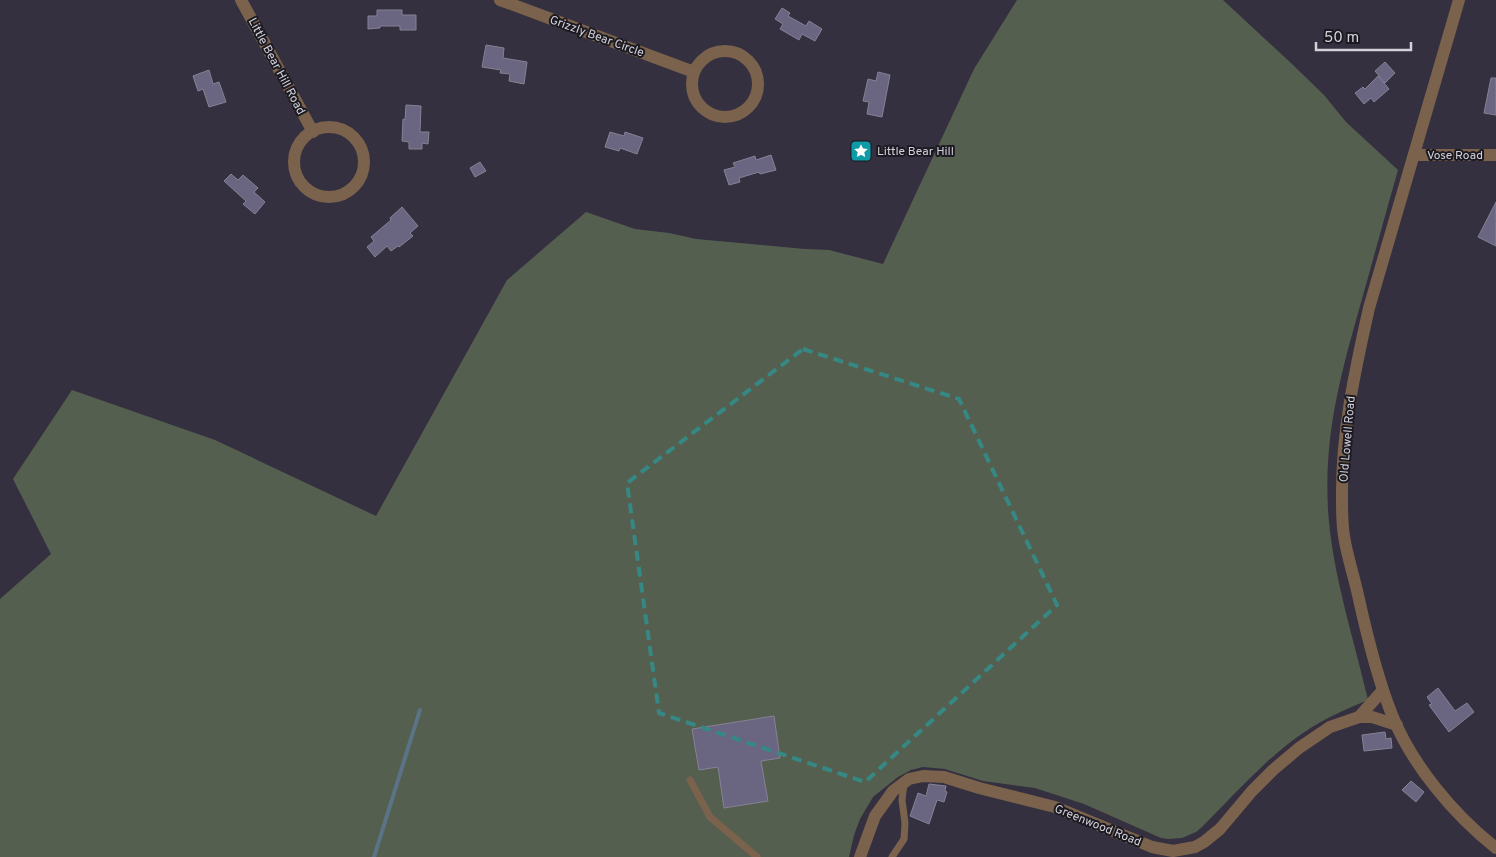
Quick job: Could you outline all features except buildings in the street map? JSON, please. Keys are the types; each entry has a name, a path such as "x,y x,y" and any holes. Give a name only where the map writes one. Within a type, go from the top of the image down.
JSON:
{"street":[{"name":"Little Bear Hill Road","path":"241,0 313,132"},
{"name":"Grizzly Bear Circle","path":"500,0 694,72"},
{"name":"Old Lowell Road","path":"1459,0 1367,316 1350,397 1342,468 1343,535 1366,631 1383,690 1397,725 1405,741 1443,798 1467,824 1496,848"},
{"path":"727,50 741,54 747,58 755,69 758,83 756,97 748,108 736,115 716,116 704,110 695,99 692,86 694,72 702,60 713,52 727,50"},
{"path":"323,128 345,131 354,138 360,147 364,158 363,169 356,184 344,194 333,197 321,197 310,192 301,184 296,173 294,161 296,149 303,139 313,132 323,128"},
{"name":"Vose Road","path":"1414,155 1496,155"},
{"name":"Greenwood Road","path":"860,857 875,816 893,791 909,779 923,776 944,777 1055,807 1152,847 1172,851 1185,850 1204,842 1220,828 1259,784 1299,748 1330,727 1359,717 1383,690"},
{"path":"1359,717 1372,717 1397,725"}],"lane":[{"path":"690,780 710,817 757,857"},
{"path":"892,857 904,839 905,823 902,800 904,783"}],"highlighted area":[{"path":"803,349 959,399 1057,605 865,782 659,713 627,483"}],"green space":[{"path":"1017,0 1223,0 1324,95 1346,122 1398,170 1340,382 1331,431 1327,483 1330,534 1334,558 1368,700 1327,719 1289,743 1250,778 1202,827 1182,838 1161,838 1084,804 1035,788 983,781 945,769 923,767 911,770 898,777 873,797 860,819 849,857 0,857 0,599 51,554 13,479 72,390 215,440 376,516 507,280 586,212 635,229 669,233 696,239 829,250 883,264 974,69"}],"waterway":[{"path":"374,857 420,710"}],"place":[{"name":"Little Bear Hill","path":"861,151"}]}
